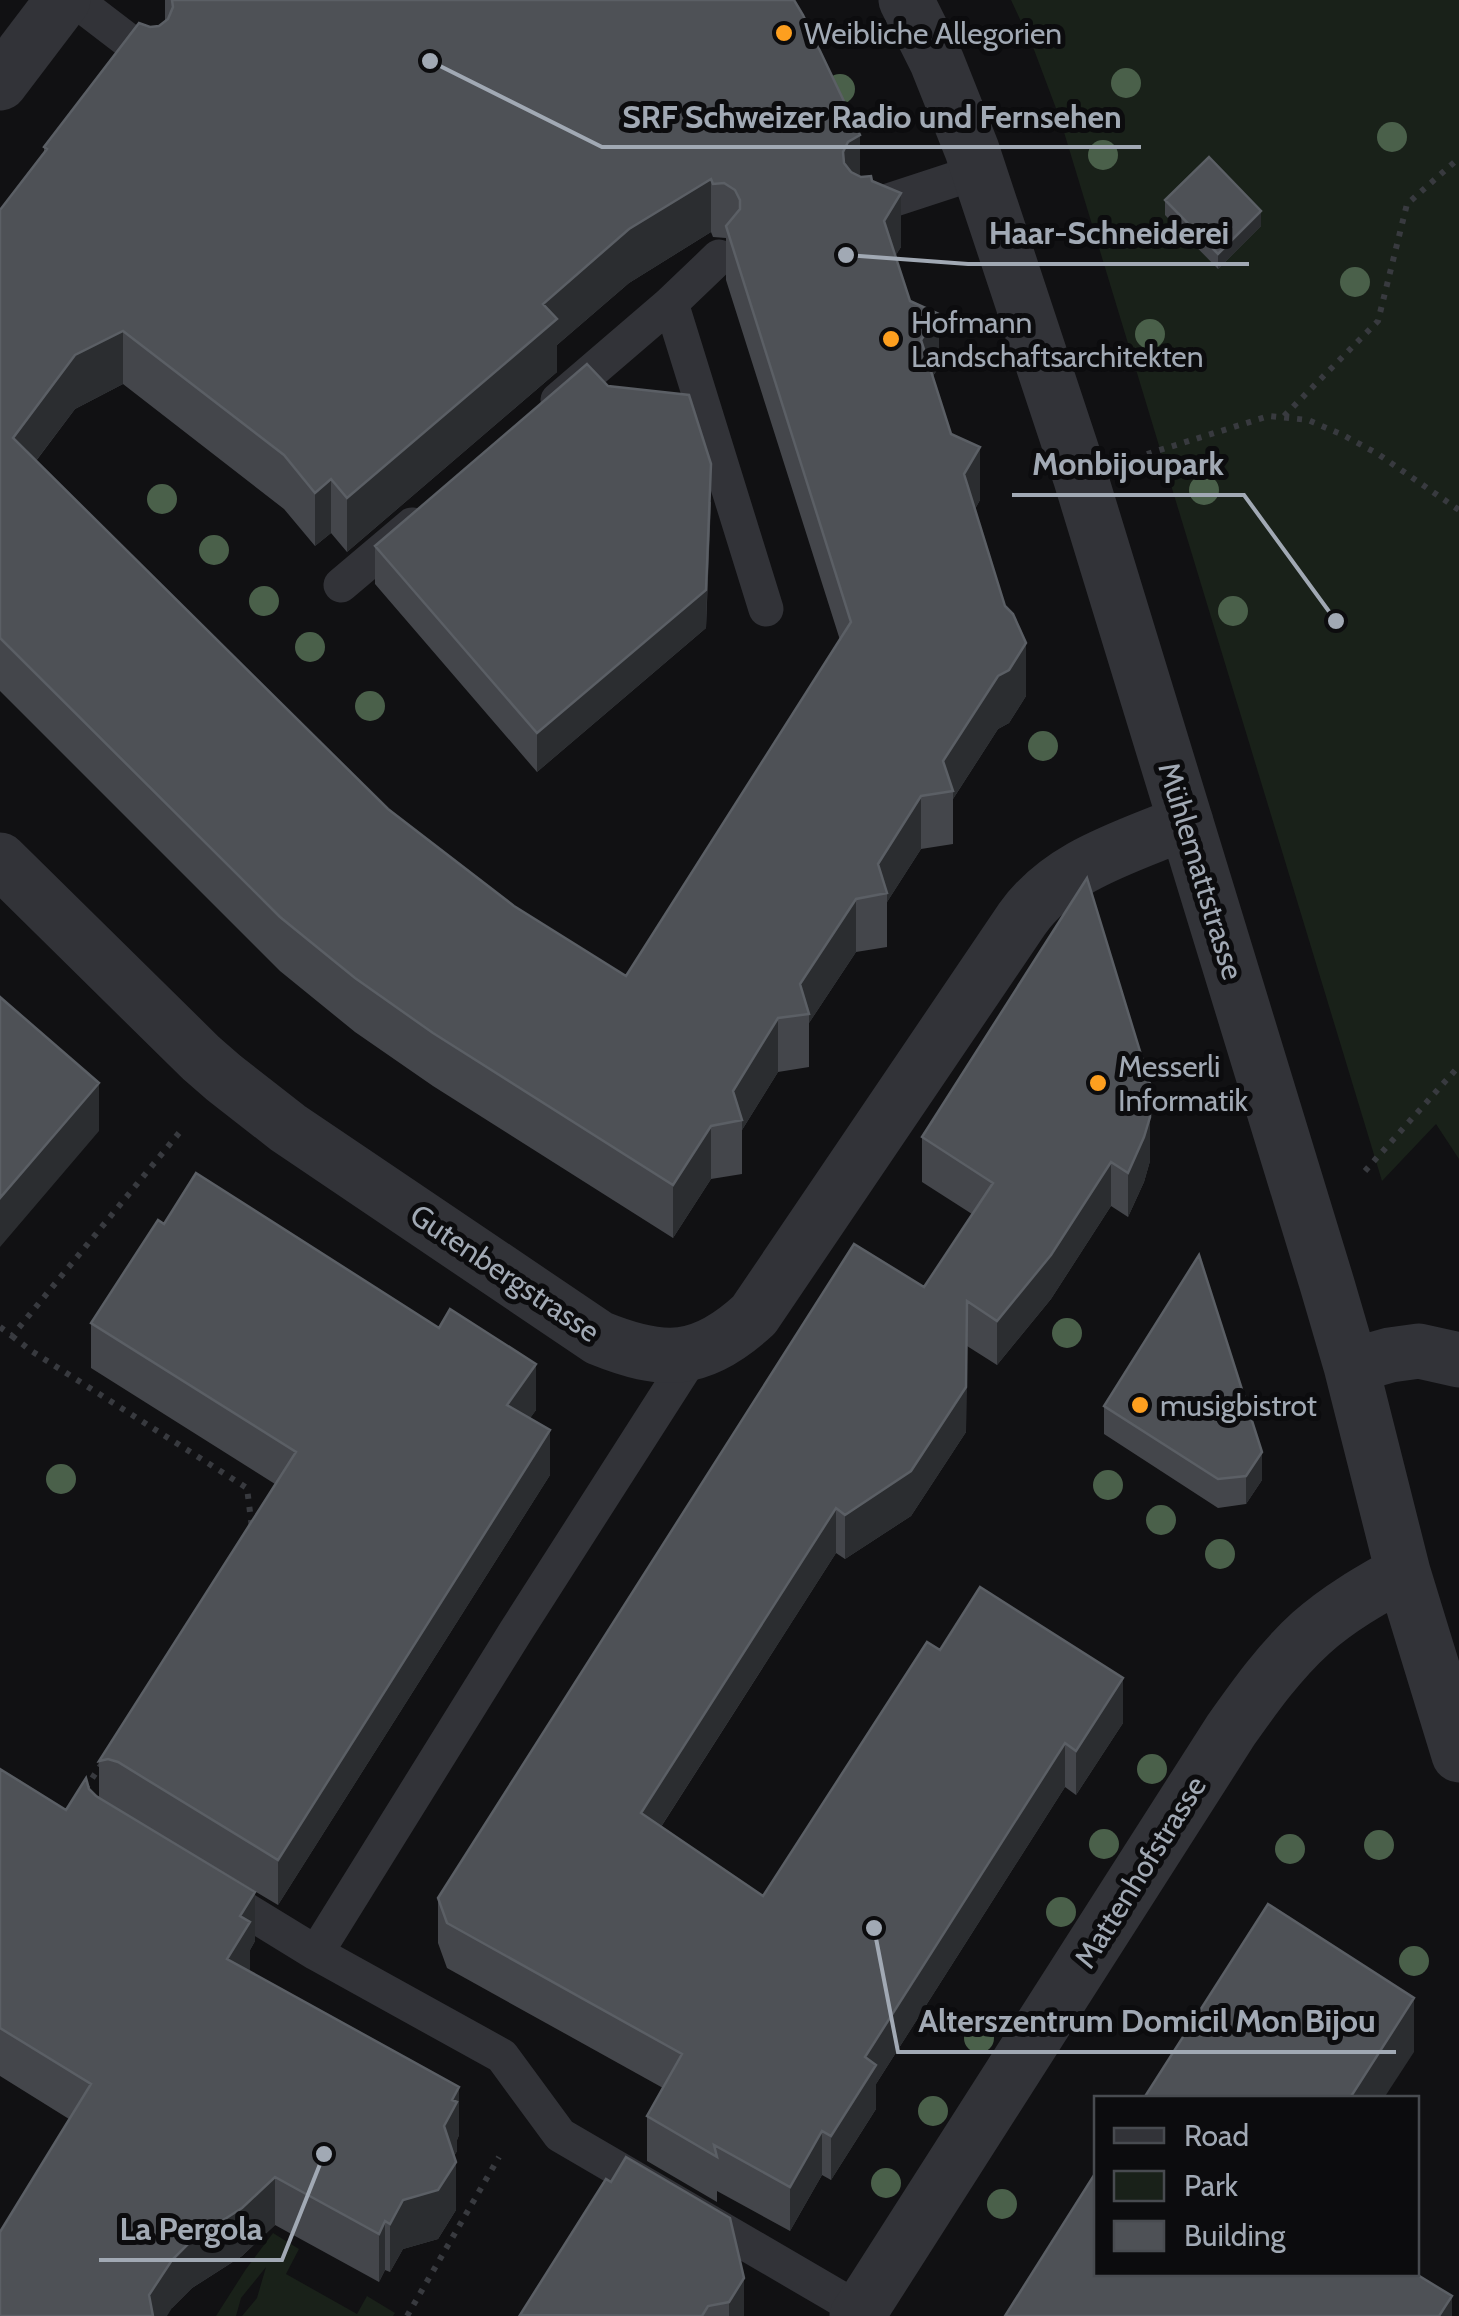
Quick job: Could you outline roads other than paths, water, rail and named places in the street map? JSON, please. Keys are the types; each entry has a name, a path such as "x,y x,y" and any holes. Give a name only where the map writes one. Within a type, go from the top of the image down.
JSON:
{"street":[{"path":"0,83 63,0"},
{"name":"Mühlemattstrasse","path":"906,0 937,62 980,171 1080,476 1350,1366 1403,1572 1459,1755"},
{"name":"Gutenbergstrasse","path":"0,860 201,1058 288,1128 599,1338 659,1357 695,1351 731,1336 754,1315 1044,892 1072,871 1186,822"},
{"path":"1350,1366 1390,1354 1420,1351 1459,1360"},
{"name":"Mattenhofstrasse","path":"859,2313 1248,1706 1311,1633 1357,1598 1403,1572"}],"lane":[{"path":"75,0 152,59"},
{"path":"864,209 980,171"},
{"path":"536,418 719,257"},
{"path":"671,303 766,609"},
{"path":"341,586 431,508"},
{"path":"316,1953 695,1351"},
{"path":"187,1875 316,1953 502,2056 560,2136 859,2313"}],"place":[{"name":"Weibliche Allegorien","path":"784,33"},
{"name":"SRF Schweizer Radio und Fernsehen","path":"430,61"},
{"name":"Haar-Schneiderei","path":"846,255"},
{"name":"Hofmann Landschaftsarchitekten","path":"891,339"},
{"name":"Monbijoupark","path":"1336,621"},
{"name":"Messerli Informatik","path":"1098,1083"},
{"name":"musigbistrot","path":"1140,1405"},
{"name":"Alterszentrum Domicil Mon Bijou","path":"874,1928"},
{"name":"La Pergola","path":"324,2154"}]}
